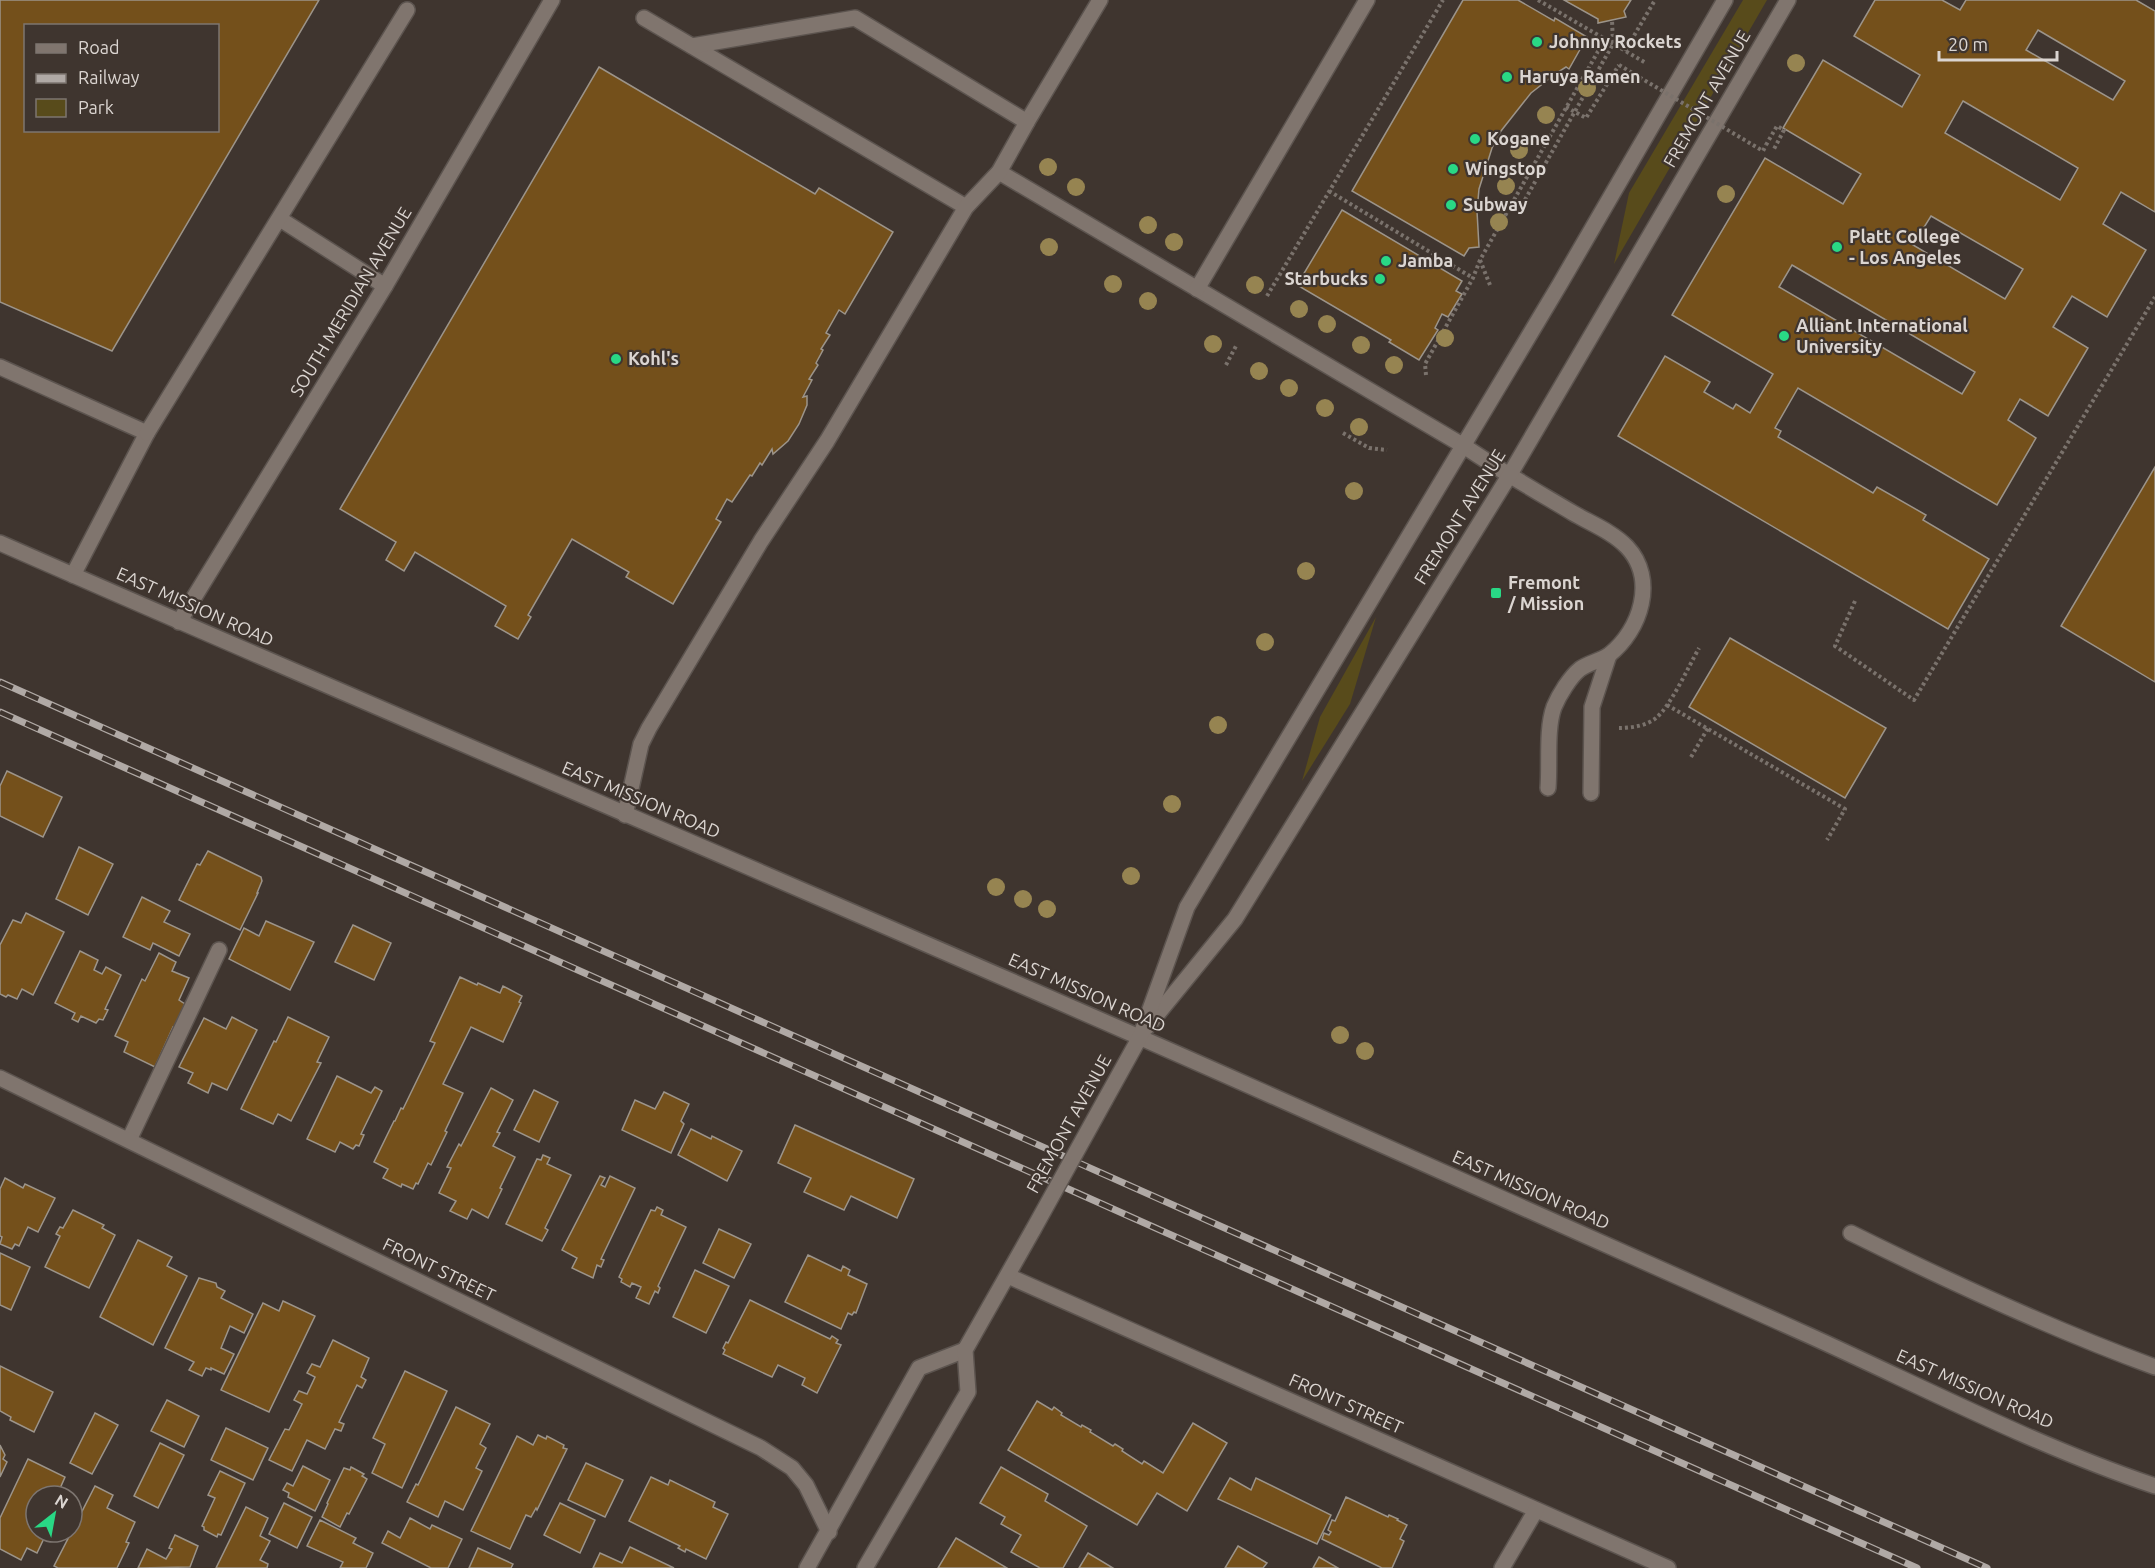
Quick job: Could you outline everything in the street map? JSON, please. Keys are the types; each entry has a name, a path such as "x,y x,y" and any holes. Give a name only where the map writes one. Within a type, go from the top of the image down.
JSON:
{"main road":[{"name":"SOUTH MERIDIAN AVENUE","path":"179,622 385,286 552,0"},
{"path":"625,814 641,744 649,728 755,551 827,441 966,207 999,172 1100,0"},
{"path":"1197,289 1367,0"},
{"name":"FREMONT AVENUE","path":"965,1350 1140,1037 1187,907 1464,446 1725,0"},
{"name":"FREMONT AVENUE","path":"1140,1037 1235,919 1509,476 1788,0"},
{"path":"73,575 147,433 407,10"},
{"path":"644,18 966,207"},
{"path":"692,46 855,18 1027,122"},
{"path":"999,172 1464,446 1509,476 1626,546 1639,565 1643,585 1643,604 1631,631 1609,655 1580,669 1554,707 1550,727 1548,788"},
{"path":"280,219 385,286"},
{"path":"0,367 147,433"},
{"name":"EAST MISSION ROAD","path":"0,543 1140,1037 1796,1330 2005,1426 2155,1486"},
{"path":"1591,793 1592,707 1609,655"},
{"path":"129,1140 219,950"},
{"name":"FRONT STREET","path":"0,1078 760,1449 792,1467 806,1485 829,1532"},
{"path":"1851,1233 1949,1281 2155,1367"},
{"name":"FRONT STREET","path":"1008,1276 1668,1568"},
{"path":"807,1568 919,1368 965,1350 968,1392 865,1568"},
{"path":"1502,1568 1536,1510"}],"path":[{"path":"1267,296 1443,0"},
{"path":"1538,0 1646,63"},
{"path":"1626,51 1655,0"},
{"path":"1522,205 1613,44 1612,20"},
{"path":"1426,375 1425,364 1473,278 1480,260 1605,39"},
{"path":"1566,107 1586,118 1619,65 1763,151 1777,126 1784,130 1774,149"},
{"path":"1329,191 1473,278"},
{"path":"1480,260 1490,285"},
{"path":"1855,601 1835,646 1914,700 2155,297"},
{"path":"1226,365 1236,346"},
{"path":"1343,433 1369,448 1387,450"},
{"path":"1591,727 1627,728 1643,725 1656,718 1667,705 1699,648"},
{"path":"1667,705 1845,809 1827,840"},
{"path":"1691,757 1708,728"}],"green space":[{"path":"1743,0 1767,0 1614,264 1629,193"},
{"path":"1376,617 1350,704 1302,781 1320,717"}],"building":[{"path":"0,0 319,0 112,351 0,302"},
{"path":"1463,0 1518,0 1587,37 1569,69 1566,67 1558,72 1531,93 1501,131 1492,148 1479,189 1477,211 1479,247 1469,248 1464,256 1352,191"},
{"path":"1564,0 1631,0 1624,11 1626,17 1598,23 1598,19"},
{"path":"1875,0 1942,0 1960,10 1966,0 2136,0 2155,11 2155,212 2121,192 2103,224 2146,250 2107,317 2072,296 2053,327 2088,348 2048,416 2020,399 2008,420 2036,438 1997,505 1798,388 1775,428 1781,431 1778,437 1873,493 1877,487 1926,515 1923,520 1989,559 1948,629 1618,436 1665,356 1710,382 1704,392 1733,409 1736,404 1750,413 1773,374 1672,315 1765,158 1843,204 1861,174 1783,128 1823,60 1902,107 1920,75 1854,36","holes":["2038,30 2125,81 2113,100 2026,50","1963,101 2078,168 2060,200 1945,133","1931,216 2023,269 2005,299 1913,245","1792,265 1975,372 1962,394 1779,287"]},
{"path":"599,67 815,194 819,188 893,232 845,314 839,310 826,333 830,335 821,349 823,350 816,363 818,365 809,379 812,380 803,397 807,396 807,405 799,424 788,441 773,454 772,449 762,465 760,463 752,476 750,475 732,502 727,499 716,519 721,522 673,604 626,577 629,572 572,539 528,615 531,617 518,639 495,626 506,606 415,552 404,571 386,560 396,542 340,509"},
{"path":"1342,210 1462,281 1456,291 1462,294 1448,317 1442,314 1435,328 1438,330 1419,360 1389,342 1391,340 1297,285"},
{"path":"2155,467 2155,682 2061,626"},
{"path":"1730,638 1886,728 1845,798 1689,707"},
{"path":"7,771 62,797 43,837 0,816 0,786"},
{"path":"79,847 113,864 88,915 56,899"},
{"path":"208,851 261,877 258,893 240,930 179,900 197,864 200,865"},
{"path":"142,897 170,911 164,922 190,934 179,956 153,943 150,950 123,937"},
{"path":"26,913 64,932 33,995 22,989 17,999 0,994 0,945 13,920 21,923"},
{"path":"266,921 314,942 290,990 229,959 244,928 259,936"},
{"path":"353,925 391,943 374,980 335,962"},
{"path":"80,951 98,960 94,970 102,974 106,967 121,975 105,1009 108,1010 103,1020 99,1019 96,1023 81,1016 78,1022 72,1019 75,1013 55,1003"},
{"path":"159,953 176,962 172,971 189,978 179,1000 188,1006 177,1029 173,1027 155,1067 124,1052 128,1042 115,1036 142,979 145,981"},
{"path":"460,977 500,993 503,986 522,996 519,1002 521,1003 503,1042 471,1027 443,1084 463,1093 445,1131 447,1132 431,1165 428,1163 418,1184 416,1183 413,1189 402,1184 401,1187 383,1178 388,1169 374,1162 435,1043 430,1041"},
{"path":"232,1017 257,1030 227,1090 212,1083 208,1093 188,1083 193,1073 179,1067 204,1018 226,1029"},
{"path":"288,1017 329,1037 317,1062 321,1063 291,1121 278,1114 273,1124 241,1109"},
{"path":"337,1076 371,1093 375,1087 382,1091 361,1134 364,1135 359,1146 356,1145 353,1149 340,1142 335,1152 307,1139"},
{"path":"491,1088 513,1100 497,1132 500,1133 493,1146 515,1157 488,1218 472,1209 467,1219 450,1211 456,1201 439,1193 451,1168 447,1167 459,1144 461,1146"},
{"path":"534,1090 558,1102 539,1142 514,1130"},
{"path":"664,1092 689,1104 681,1121 684,1124 671,1153 622,1130 635,1100 655,1109"},
{"path":"795,1125 914,1179 897,1218 851,1196 844,1210 804,1192 811,1178 778,1163"},
{"path":"691,1129 711,1139 712,1136 742,1151 727,1181 678,1155"},
{"path":"543,1155 550,1158 547,1164 571,1175 545,1228 548,1230 542,1241 506,1224 537,1159 541,1160"},
{"path":"600,1176 605,1178 601,1185 605,1187 610,1176 635,1188 601,1259 604,1260 601,1267 597,1265 593,1278 572,1268 577,1258 562,1250"},
{"path":"5,1178 23,1188 25,1184 55,1198 38,1232 28,1227 19,1246 15,1244 12,1249 0,1244 2,1237 0,1236 0,1189"},
{"path":"657,1207 663,1210 661,1215 686,1227 658,1286 660,1288 658,1293 655,1291 649,1304 636,1298 641,1287 632,1283 630,1287 621,1282 622,1279 619,1277 651,1210 655,1211"},
{"path":"73,1210 104,1225 102,1228 115,1235 89,1288 45,1267 60,1236 56,1234 60,1227 63,1228"},
{"path":"719,1229 751,1244 734,1278 703,1263"},
{"path":"138,1240 172,1257 167,1266 187,1276 153,1345 100,1317"},
{"path":"0,1253 30,1267 11,1310 0,1305"},
{"path":"808,1255 841,1271 843,1266 850,1270 848,1275 867,1284 856,1313 852,1315 848,1313 841,1329 785,1302"},
{"path":"695,1270 729,1286 706,1333 673,1317"},
{"path":"199,1278 216,1283 217,1287 225,1291 221,1298 253,1314 244,1333 230,1326 221,1348 234,1354 224,1374 206,1368 202,1376 189,1370 194,1362 165,1348"},
{"path":"750,1300 830,1339 832,1336 838,1340 836,1343 841,1345 817,1393 802,1385 805,1378 778,1365 772,1377 723,1354 726,1342 728,1343"},
{"path":"283,1301 315,1316 269,1412 221,1390 263,1303 279,1311"},
{"path":"333,1340 369,1358 361,1377 366,1380 362,1388 357,1385 339,1422 344,1424 341,1431 335,1429 325,1449 307,1440 292,1471 269,1460 285,1429 289,1430 302,1404 294,1400 299,1391 307,1394 315,1377 307,1373 312,1364 320,1367"},
{"path":"0,1366 53,1392 34,1432 10,1420 11,1417 0,1411"},
{"path":"405,1371 447,1391 402,1488 372,1473 385,1444 373,1438"},
{"path":"167,1400 199,1416 184,1447 151,1431"},
{"path":"1037,1401 1052,1410 1054,1407 1062,1413 1061,1415 1091,1430 1090,1432 1113,1446 1115,1444 1142,1464 1144,1461 1163,1473 1193,1423 1227,1443 1187,1511 1157,1493 1137,1525 1008,1450"},
{"path":"456,1407 490,1424 480,1444 486,1448 476,1468 482,1471 463,1510 445,1501 438,1517 407,1502 416,1484 418,1485"},
{"path":"95,1413 118,1425 92,1474 70,1463"},
{"path":"226,1428 268,1448 253,1480 211,1460"},
{"path":"538,1435 546,1439 547,1436 567,1449 537,1510 536,1508 531,1517 526,1515 510,1549 471,1531 517,1436 533,1445"},
{"path":"160,1443 184,1455 158,1508 134,1496"},
{"path":"0,1445 5,1455 3,1459 7,1462 0,1477"},
{"path":"28,1459 65,1477 62,1484 24,1484 24,1544 41,1544 37,1553 27,1548 21,1560 0,1549 0,1518"},
{"path":"586,1463 623,1480 605,1517 568,1500"},
{"path":"303,1466 330,1480 315,1511 288,1497 289,1493 283,1490 287,1483 293,1486"},
{"path":"351,1467 364,1474 362,1476 367,1479 340,1527 322,1517 344,1468 350,1470"},
{"path":"1001,1467 1048,1494 1045,1501 1087,1526 1063,1568 1040,1568 1011,1552 1021,1535 1001,1524 1005,1517 980,1503"},
{"path":"220,1471 245,1483 221,1535 218,1534 217,1537 204,1530 202,1526 215,1498 208,1495"},
{"path":"651,1477 668,1485 670,1480 715,1502 713,1507 728,1514 706,1559 686,1549 685,1552 678,1548 680,1546 629,1521"},
{"path":"1230,1478 1251,1490 1256,1478 1331,1515 1317,1544 1218,1499"},
{"path":"95,1486 113,1495 107,1508 135,1522 126,1542 129,1543 117,1568 58,1568 54,1566 65,1544 84,1544 84,1507"},
{"path":"1346,1497 1407,1525 1400,1539 1404,1541 1392,1568 1382,1568 1322,1539 1324,1533 1329,1535 1331,1532 1328,1530 1332,1520 1335,1521"},
{"path":"284,1503 312,1517 297,1548 269,1534"},
{"path":"560,1503 595,1520 580,1553 544,1535"},
{"path":"246,1507 268,1518 260,1536 270,1541 260,1560 268,1564 267,1568 216,1568"},
{"path":"410,1518 430,1529 432,1525 462,1539 448,1568 431,1568 382,1543 388,1531 400,1538"},
{"path":"320,1520 356,1538 353,1543 373,1553 366,1568 340,1568 343,1562 307,1546"},
{"path":"175,1535 198,1546 190,1567 138,1568 147,1549 166,1559 172,1549 169,1548"},
{"path":"956,1538 1007,1568 938,1568"},
{"path":"1238,1546 1267,1563 1263,1568 1225,1568"},
{"path":"630,1547 674,1568 593,1568 600,1553 622,1563"},
{"path":"478,1548 513,1564 511,1568 469,1568"},
{"path":"1088,1553 1113,1568 1079,1568"},
{"path":"1319,1557 1338,1568 1313,1568"}],"railway":[{"path":"0,682 1987,1568"},
{"path":"0,712 1917,1568"}],"place":[{"name":"Johnny Rockets","path":"1537,42"},
{"name":"Haruya Ramen","path":"1507,77"},
{"name":"Kogane","path":"1475,139"},
{"name":"Wingstop","path":"1453,169"},
{"name":"Subway","path":"1451,205"},
{"name":"Platt College - Los Angeles","path":"1837,247"},
{"name":"Jamba","path":"1386,261"},
{"name":"Starbucks","path":"1380,279"},
{"name":"Alliant International University","path":"1784,336"},
{"name":"Kohl's","path":"616,359"},
{"name":"Fremont / Mission","path":"1496,593"}]}
